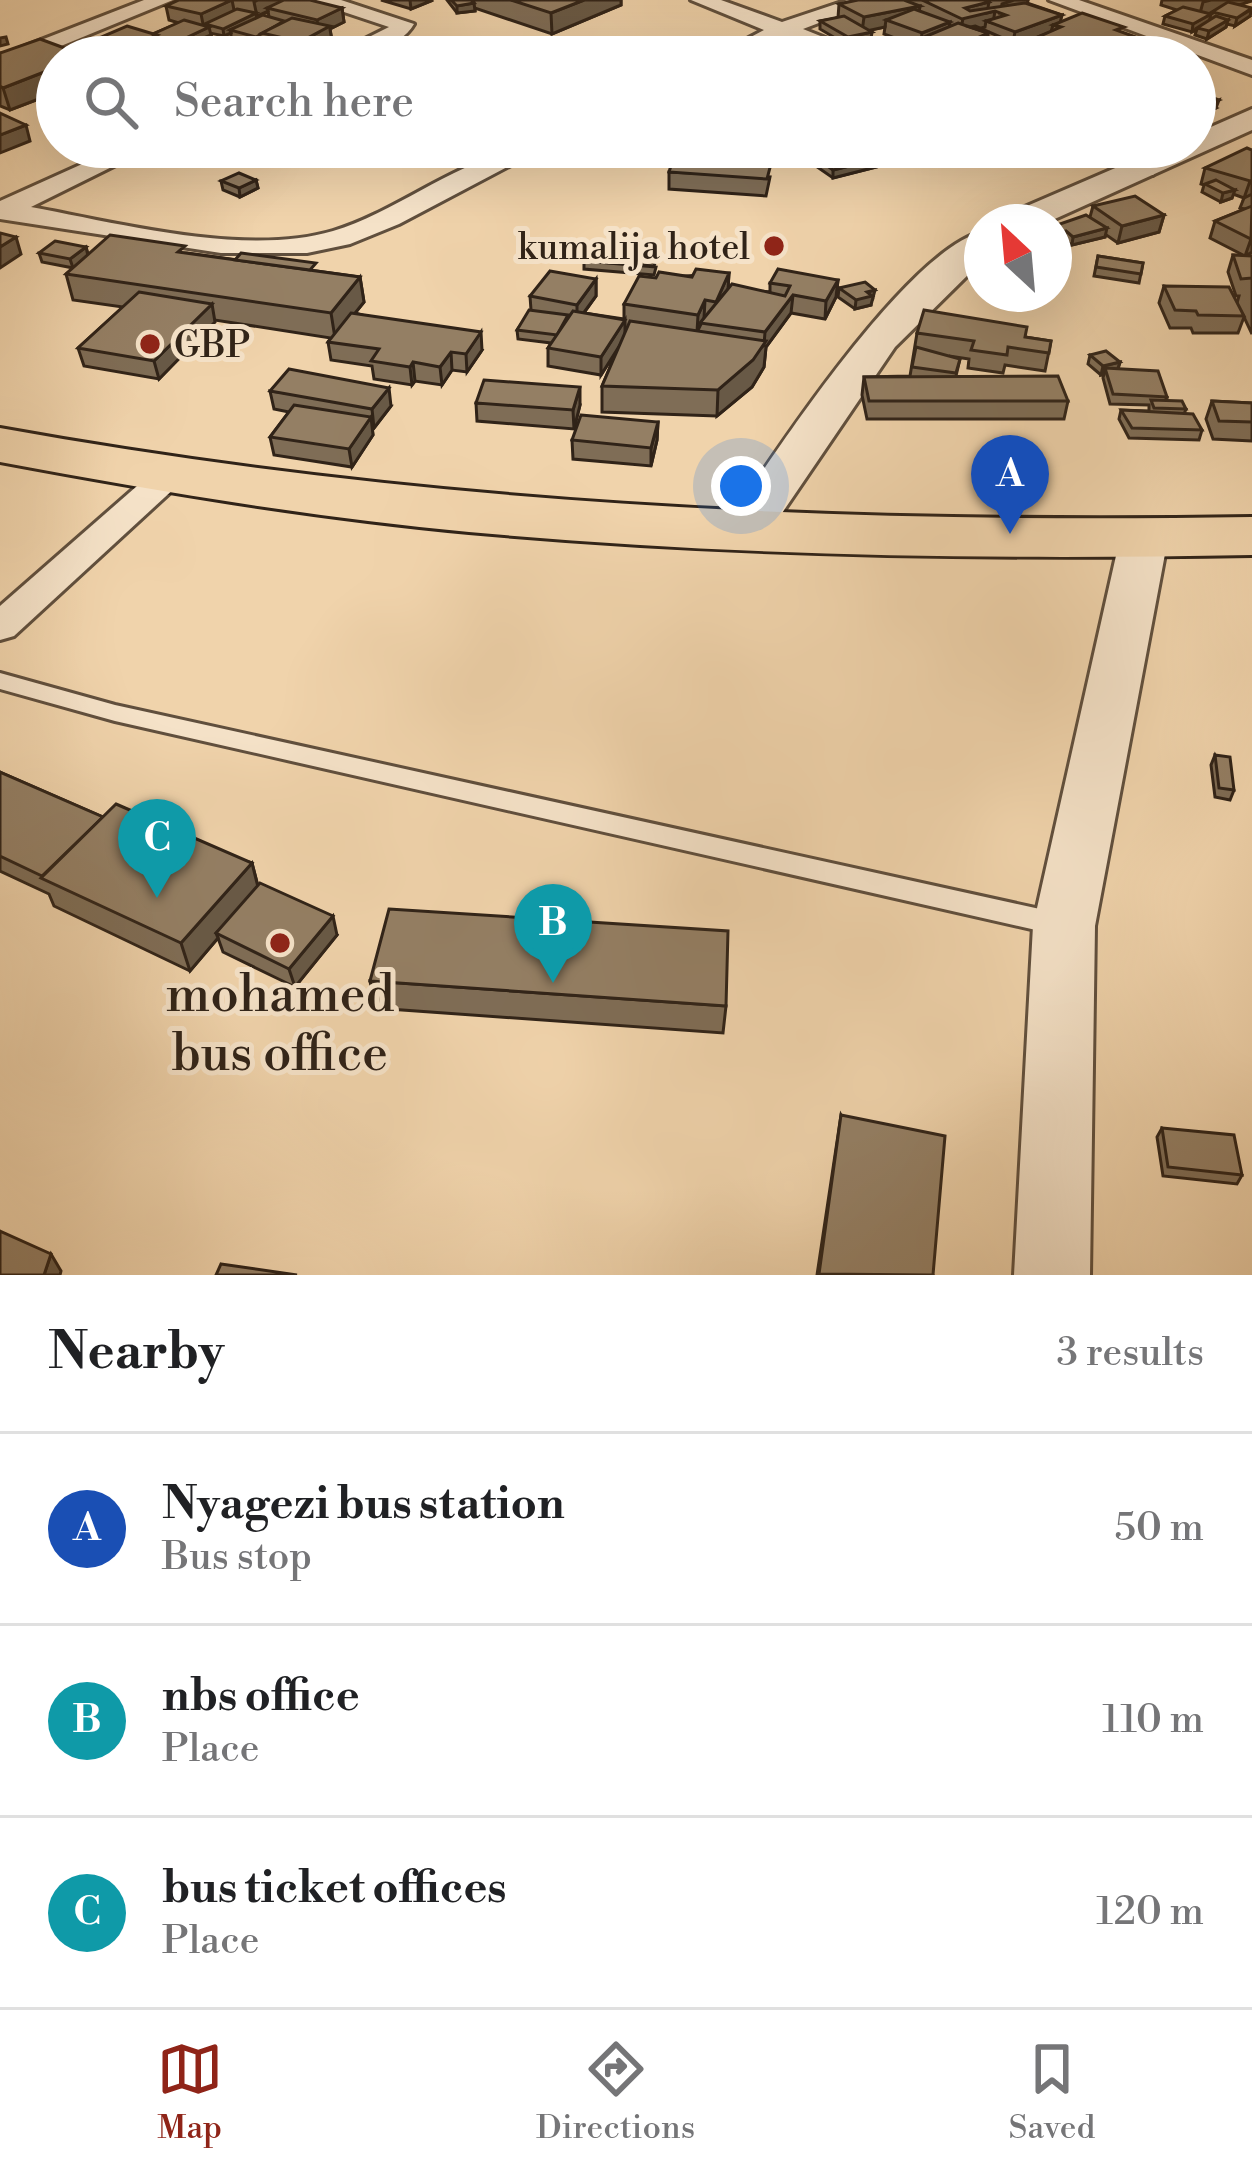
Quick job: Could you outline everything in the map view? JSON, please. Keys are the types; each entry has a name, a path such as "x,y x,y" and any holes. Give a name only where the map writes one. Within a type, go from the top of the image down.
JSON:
{"highway":[{"path":"0,445 165,479 574,523 746,531 1252,536"}],"street":[{"path":"71,36 163,0"},
{"path":"318,0 403,24 387,36"},
{"path":"701,0 810,36"},
{"path":"768,36 869,0"},
{"path":"1060,0 1105,7 1175,36"},
{"path":"0,64 36,50"},
{"path":"1216,53 1252,68"},
{"path":"1216,135 1252,118"},
{"path":"1,210 94,168"},
{"path":"1,210 246,248 294,248 338,239 488,168"},
{"path":"1139,168 1144,170"},
{"path":"1062,204 1148,168"},
{"path":"746,531 894,321 942,271 964,256"},
{"path":"0,627 165,479"},
{"path":"1052,1275 1064,926 1144,538"}],"lane":[{"path":"0,681 115,713 1064,926"}],"building":[{"path":"179,0 232,0 201,14 166,6"},
{"path":"284,0 342,8 317,20 267,8"},
{"path":"511,0 584,0 551,13"},
{"path":"904,0 920,6 864,17 839,4"},
{"path":"922,0 989,2 965,8 970,11 1025,3 1062,15 1015,32 986,21 1006,15 995,11 962,19"},
{"path":"1228,2 1252,8 1237,18 1212,12"},
{"path":"1183,7 1211,14 1193,24 1165,16"},
{"path":"237,9 256,13 223,29 205,24"},
{"path":"914,9 950,22 922,33 886,20"},
{"path":"1082,13 1124,27 1116,30 1133,36 1040,36 1061,27 1053,25"},
{"path":"263,15 284,21 258,36 230,30"},
{"path":"844,16 872,32 846,36 820,21"},
{"path":"1216,16 1228,20 1209,31 1197,28"},
{"path":"292,18 330,26 311,36 262,33"},
{"path":"184,20 209,27 190,36 153,34"},
{"path":"958,23 988,33 982,36 927,36"},
{"path":"127,26 157,35 155,36 104,36"},
{"path":"36,40 36,75 3,88 0,53"},
{"path":"0,113 26,125 0,135"},
{"path":"1252,150 1252,180 1205,168 1216,168 1216,163"},
{"path":"670,168 770,168 767,179 669,172"},
{"path":"239,173 256,180 239,188 221,181"},
{"path":"1216,180 1235,190 1223,193 1205,184"},
{"path":"1135,196 1164,215 1122,226 1093,206"},
{"path":"1252,206 1251,239 1215,221"},
{"path":"1086,215 1107,228 1073,237 1072,220"},
{"path":"0,233 16,237 0,247"},
{"path":"110,235 185,246 178,252 360,277 331,313 66,274"},
{"path":"55,241 86,247 70,259 39,253"},
{"path":"588,252 657,258 654,266 584,261"},
{"path":"241,253 316,263 310,270 235,260"},
{"path":"1233,255 1252,256 1252,278 1241,279"},
{"path":"1098,256 1143,263 1141,274 1096,267"},
{"path":"696,269 729,273 716,302 705,300 698,315 624,304 639,276 656,278 659,272 692,277"},
{"path":"778,269 838,280 826,301 793,295 765,332 700,323 732,284 785,296 790,286 770,283"},
{"path":"550,271 596,279 577,305 530,296"},
{"path":"865,282 875,290 867,292 872,296 856,300 839,288"},
{"path":"1164,286 1229,287 1244,316 1175,310"},
{"path":"139,292 212,304 154,361 78,348"},
{"path":"529,310 568,315 557,335 517,330"},
{"path":"924,310 1027,327 1025,337 1051,341 1049,353 1008,347 1007,355 971,350 974,341 917,333"},
{"path":"573,311 625,320 601,357 548,348"},
{"path":"351,313 481,332 466,354 451,352 440,367 413,362 410,367 371,361 379,349 328,342"},
{"path":"630,321 766,341 753,360 718,390 602,386"},
{"path":"916,347 960,359 956,373 912,367"},
{"path":"1106,351 1120,362 1103,366 1090,355"},
{"path":"1105,368 1158,371 1167,397 1113,394"},
{"path":"289,369 389,388 372,409 270,391"},
{"path":"1058,376 1068,401 869,401 864,377"},
{"path":"484,380 580,387 573,410 476,403"},
{"path":"1151,400 1182,401 1186,409 1154,408"},
{"path":"1212,401 1252,403 1252,422 1219,421"},
{"path":"294,405 371,417 349,449 270,437"},
{"path":"1121,410 1193,414 1202,430 1132,428"},
{"path":"581,415 658,422 651,448 572,440"},
{"path":"1215,755 1230,757 1234,790 1219,788"},
{"path":"0,772 103,817 42,876 0,856"},
{"path":"116,804 252,863 181,943 41,878"},
{"name":"mohamed bus office","path":"260,883 333,916 289,969 216,933"},
{"path":"389,909 728,931 726,1006 370,981"},
{"path":"841,1115 945,1136 933,1275 819,1274"},
{"path":"1162,1128 1234,1135 1242,1175 1168,1167"},
{"path":"0,1231 51,1254 44,1275 0,1275"},
{"path":"221,1264 297,1275 216,1275"}],"place":[{"name":"kumalija hotel","path":"774,246"},
{"name":"GBP","path":"150,344"},
{"name":"Nyagezi bus station","path":"1010,534"},
{"name":"bus ticket offices","path":"157,898"},
{"name":"mohamed bus office","path":"280,943"},
{"name":"nbs office","path":"553,983"}]}
